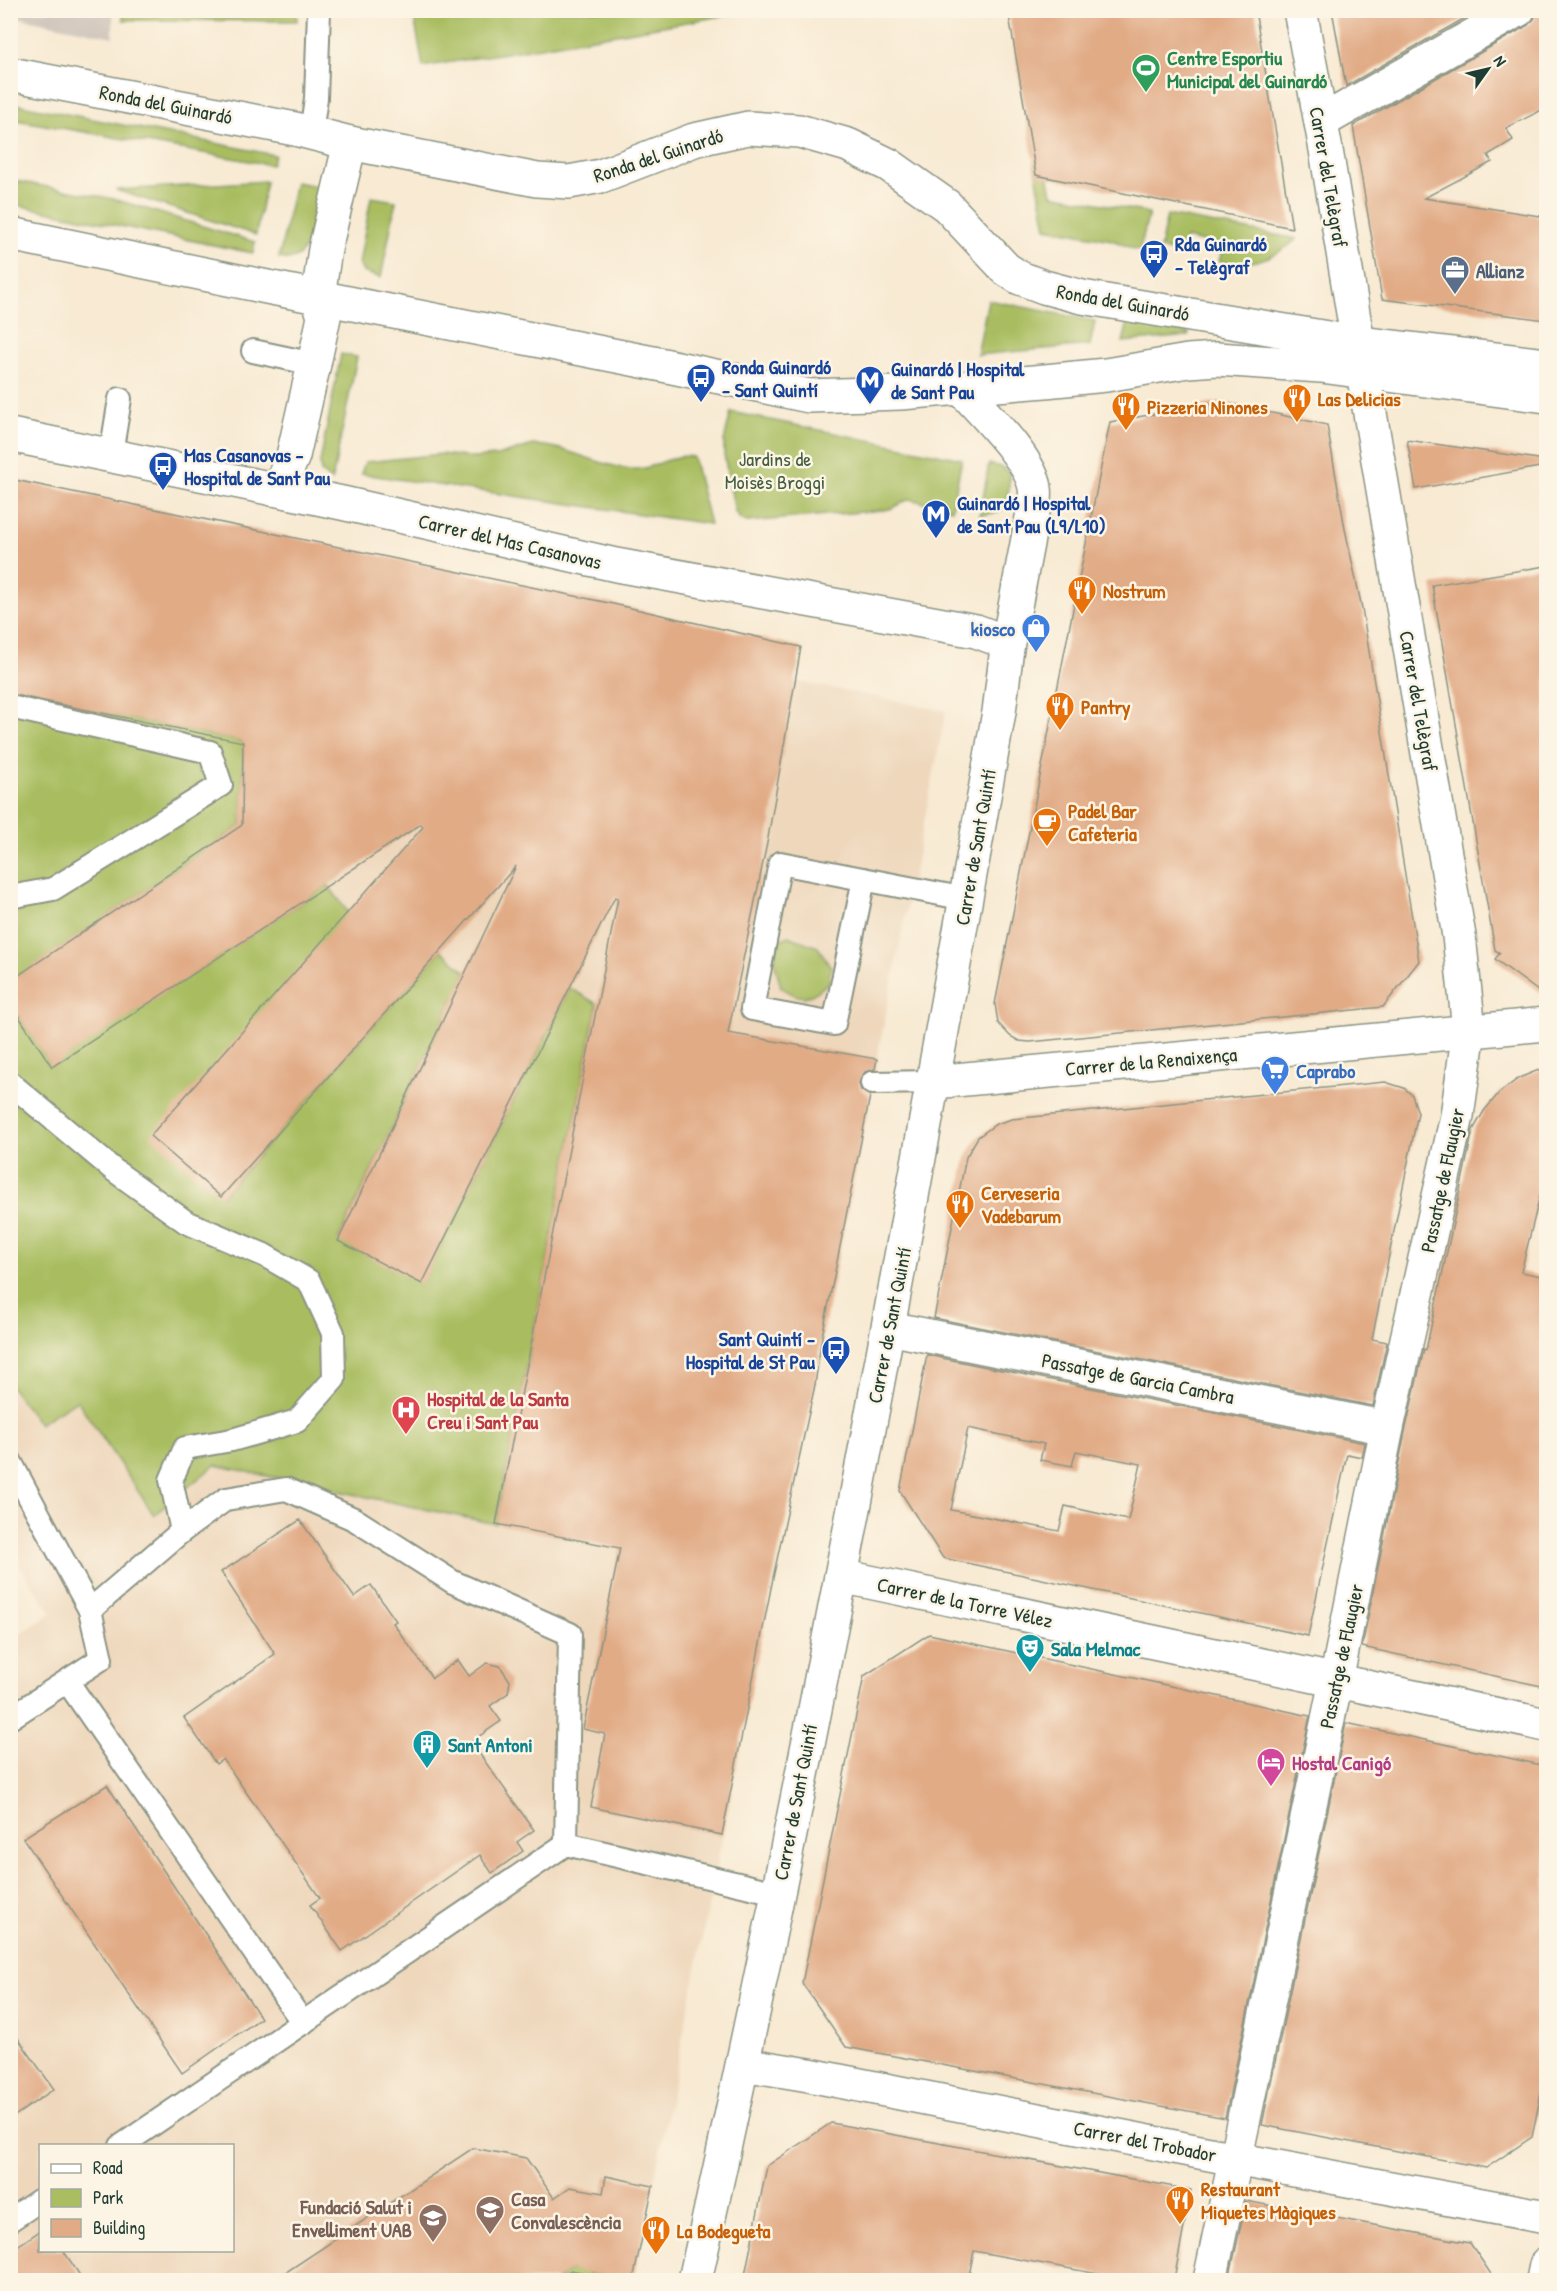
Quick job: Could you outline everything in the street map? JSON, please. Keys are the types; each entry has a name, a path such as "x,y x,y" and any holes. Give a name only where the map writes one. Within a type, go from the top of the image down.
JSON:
{"street":[{"name":"Carrer del Telègraf","path":"1299,10 1321,122 1459,936 1469,1030"},
{"path":"1321,122 1518,10"},
{"name":"Ronda del Guinardó","path":"10,74 537,180 569,182 601,176 694,140 747,128 799,131 848,145 889,165 946,206 1006,269 1020,278 1044,287 1546,396"},
{"path":"272,489 282,481 293,456 314,364 324,317 318,297 325,249 350,142"},
{"name":"Ronda del Guinardó","path":"10,234 809,396 961,388 1106,375 1188,361 1217,359 1322,366 1361,357 1546,365"},
{"name":"Carrer de Sant Quintí","path":"695,2280 743,2064 890,1328 934,1082 947,994 999,712 1007,648 1032,517 1035,489 1027,468 1005,438 961,388"},
{"name":"Carrer del Mas Casanovas","path":"10,435 342,503 616,565 976,631 999,640 1007,648"},
{"name":"Carrer de la Renaixença","path":"934,1082 1546,1024"},
{"name":"Passatge de Flaugier","path":"1210,2280 1387,1428 1457,1116 1469,1030"},
{"name":"Passatge de Garcia Cambra","path":"890,1328 1387,1428"},
{"name":"Carrer de la Torre Vélez","path":"840,1575 1546,1725"},
{"name":"Carrer del Trobador","path":"743,2064 1546,2217"},
{"path":"1543,2280 1546,2265"}],"lane":[{"path":"311,133 316,98 319,10"},
{"path":"253,351 314,364"},
{"path":"111,454 120,399"},
{"path":"10,707 210,752 221,785 53,889 10,897"},
{"path":"864,879 834,1024 743,1007 780,863 864,879 966,899"},
{"path":"872,1083 934,1082"},
{"path":"10,1083 115,1171 186,1222 264,1255 309,1281 333,1333 334,1379 297,1421 232,1440 185,1448 171,1480 182,1531"},
{"path":"10,1461 90,1610 101,1659 10,1718"},
{"path":"90,1610 182,1531 226,1499 286,1489 354,1519 453,1582 570,1634 566,1844"},
{"path":"67,1681 303,2023"},
{"path":"122,2144 566,1844 777,1893"},
{"path":"10,2220 39,2201"}],"shaded area":[{"path":"10,11 113,11 113,37 11,16"},
{"name":"Hospital de la Santa Creu i Sant Pau","path":"10,479 609,603 801,647 795,681 946,711 653,2186 606,2176 603,2193 570,2187 554,2198 526,2158 473,2148 274,2280 11,2280 11,1640 52,1613 10,1553"}],"green space":[{"path":"413,10 751,11 423,67"},
{"path":"123,11 297,11 297,21 123,20"},
{"path":"10,103 275,155 271,165 11,119"},
{"path":"1044,155 1052,194 1149,213 1140,249 1137,250 1112,240 1046,228 1034,162"},
{"path":"10,180 114,199 255,242 253,253 11,204"},
{"path":"266,181 256,235 116,190"},
{"path":"295,182 319,186 312,224 302,252 292,259 279,258"},
{"path":"371,197 396,201 381,278 363,272 359,264"},
{"path":"1167,215 1297,239 1279,252 1261,260 1241,263 1219,262 1223,246 1185,238 1181,253 1160,249"},
{"path":"988,300 1095,321 1090,345 977,355"},
{"path":"1128,322 1189,333 1189,336 1123,342"},
{"path":"341,354 357,357 332,481 321,472 320,462"},
{"name":"Jardins de Moisès Broggi","path":"731,412 962,459 952,509 909,499 884,510 747,522 740,519 735,512 724,455 724,441"},
{"name":"Jardins de Moisès Broggi","path":"533,445 557,448 606,464 631,469 647,467 678,457 693,457 710,524 361,474 365,462 442,454 473,458 497,456"},
{"path":"989,464 1001,467 1008,473 1010,480 1007,499 999,511 980,515"},
{"path":"11,694 243,742 242,825 11,981"},
{"path":"328,885 348,912 221,1197 441,950 466,972 338,1240 422,1283 570,988 597,1004 496,1524 215,1465 154,1515 77,1400 39,1424 11,1387 10,1003 52,1066"},
{"path":"788,936 818,947 831,967 829,982 811,995 795,995 781,987 775,964 776,942"},
{"path":"574,2268 588,2271 588,2274 619,2280 556,2280"}],"building":[{"name":"Centre Esportiu Municipal del Guinardó","path":"1008,10 1255,10 1292,228 1036,175"},
{"path":"1332,10 1479,10 1346,86"},
{"path":"1537,10 1546,10 1546,104 1540,111 1506,128 1513,140 1488,155 1492,162 1424,198 1546,217 1546,320 1382,299 1353,126 1527,26 1534,19"},
{"path":"1222,402 1327,425 1345,529 1362,608 1419,961 1383,1007 1030,1042 1019,1041 1010,1036 998,1023 995,1004 1110,422"},
{"path":"1407,440 1545,460 1545,466 1416,489"},
{"name":"Hospital de la Santa Creu i Sant Pau","path":"10,479 609,603 801,647 768,838 728,1033 877,1059 875,1069 865,1072 859,1083 861,1090 870,1096 821,1342 815,1385 773,1578 722,1835 591,1807 605,1734 583,1729 620,1548 496,1524 618,898 615,897 422,1284 338,1241 516,866 221,1197 150,1136 423,827 421,824 52,1067 10,1003 10,981 242,825 243,742 10,694"},
{"path":"1546,566 1546,997 1495,959 1500,953 1495,950 1432,585"},
{"path":"1546,1067 1546,1151 1542,1174 1545,1175 1521,1272 1546,1277 1546,1687 1362,1647 1405,1432 1424,1349 1426,1350 1473,1130 1484,1111 1499,1093 1519,1078"},
{"path":"1385,1082 1404,1088 1412,1095 1418,1113 1372,1339 1387,1342 1373,1406 934,1318 966,1157 978,1137 996,1124 1012,1119"},
{"path":"927,1355 1365,1443 1362,1457 1347,1454 1308,1636 943,1558 900,1491","holes":["968,1428 1044,1444 1040,1460 1072,1466 1076,1451 1141,1464 1128,1520 1065,1506 1059,1531 951,1510"]},
{"path":"300,1520 354,1597 371,1585 396,1621 393,1623 432,1678 458,1660 469,1676 487,1663 500,1666 510,1681 508,1693 490,1706 501,1721 471,1742 534,1830 517,1842 523,1851 492,1873 480,1855 342,1951 310,1905 320,1898 223,1759 216,1764 184,1718 275,1654 221,1572"},
{"path":"929,1634 1310,1716 1225,2118 846,2047 802,1983 864,1676"},
{"path":"1346,1723 1546,1766 1546,2069 1532,2137 1486,2168 1262,2125"},
{"path":"107,1785 261,2018 182,2073 23,1838"},
{"path":"10,2027 54,2089 10,2119"},
{"path":"831,2123 1191,2190 1174,2280 1114,2280 1115,2277 974,2251 968,2280 744,2280 767,2166"},
{"path":"473,2148 526,2158 554,2198 570,2187 603,2193 606,2176 653,2186 633,2280 619,2280 571,2270 556,2280 274,2280"},
{"path":"1246,2201 1470,2243 1495,2280 1229,2280"},
{"path":"39,2232 39,2252 64,2252 83,2280 10,2280 10,2251"}],"place":[{"name":"Centre Esportiu Municipal del Guinardó","path":"1146,94"},
{"name":"Rda Guinardó - Telègraf","path":"1154,280"},
{"name":"Allianz","path":"1455,296"},
{"name":"Ronda Guinardó - Sant Quintí","path":"701,404"},
{"name":"Guinardó | Hospital de Sant Pau","path":"870,406"},
{"name":"Las Delicias","path":"1297,424"},
{"name":"Pizzeria Ninones","path":"1126,432"},
{"name":"Mas Casanovas - Hospital de Sant Pau","path":"163,492"},
{"name":"Guinardó | Hospital de Sant Pau (L9/L10)","path":"936,540"},
{"name":"Nostrum","path":"1082,616"},
{"name":"kiosco","path":"1036,654"},
{"name":"Pantry","path":"1060,732"},
{"name":"Padel Bar Cafeteria","path":"1047,848"},
{"name":"Caprabo","path":"1275,1096"},
{"name":"Cerveseria Vadebarum","path":"960,1230"},
{"name":"Sant Quintí - Hospital de St Pau","path":"836,1376"},
{"name":"Hospital de la Santa Creu i Sant Pau","path":"406,1436"},
{"name":"Sala Melmac","path":"1030,1674"},
{"name":"Sant Antoni","path":"427,1770"},
{"name":"Hostal Canigó","path":"1271,1788"},
{"name":"Restaurant Miquetes Màgiques","path":"1180,2226"},
{"name":"Casa Convalescència","path":"490,2236"},
{"name":"Fundació Salut i Envelliment UAB","path":"433,2244"},
{"name":"La Bodegueta","path":"656,2256"}]}
